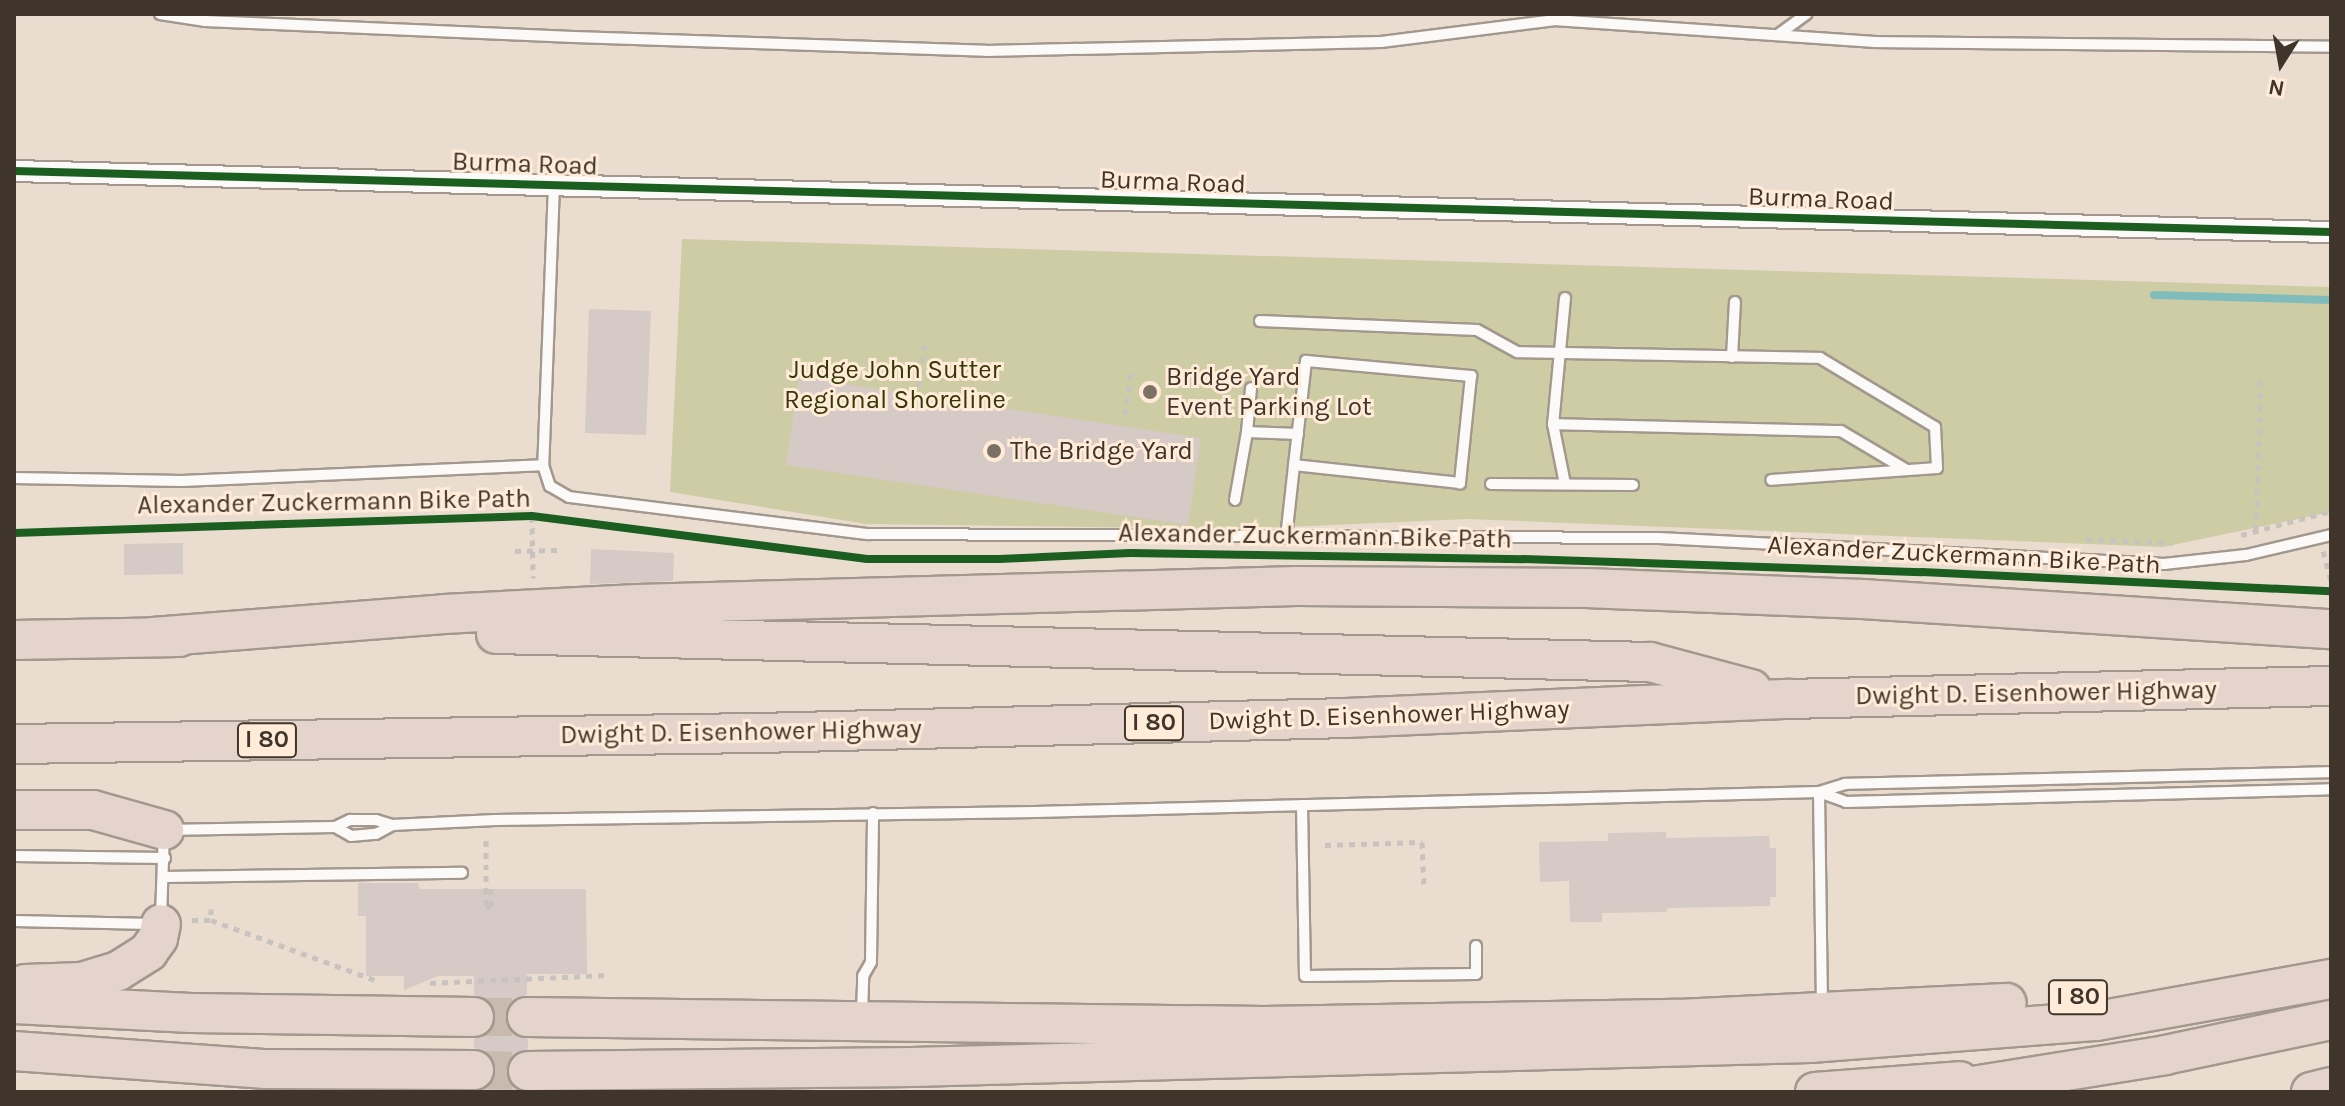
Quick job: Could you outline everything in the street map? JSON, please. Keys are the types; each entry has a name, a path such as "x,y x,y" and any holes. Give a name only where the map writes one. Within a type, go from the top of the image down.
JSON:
{"highway":[{"path":"153,637 444,614 637,604 1297,586 1586,588 1862,599 2331,629"},
{"path":"14,640 408,632 1650,662 1788,699"},
{"name":"Dwight D. Eisenhower Highway","path":"14,744 821,732 1347,718 1788,699 2331,686"},
{"path":"14,810 93,810 165,844"},
{"path":"14,984 72,984 118,971 148,952 158,938 161,924"},
{"name":"I 80","path":"527,1017 1220,1027 1823,1014 1977,1006 2089,996 2206,982 2331,959"},
{"name":"I 80","path":"528,1071 928,1067 1839,1042 2097,1021 2331,979"},
{"path":"14,1004 204,1014 474,1017"},
{"path":"1935,1092 2165,1055 2331,1020"},
{"path":"14,1051 266,1069 474,1070"},
{"path":"1815,1092 2014,1077"},
{"path":"2311,1092 2331,1087"}],"street":[{"name":"Burma Road","path":"14,171 2331,232"}],"lane":[{"path":"160,14 205,21 986,51 1381,42 1554,20 1875,42 2331,47"},
{"path":"1779,34 1807,14"},
{"path":"554,185 543,465 550,486 569,497 868,534 1659,538 2164,564 2234,557 2331,535"},
{"path":"1565,298 1553,424 1565,484"},
{"path":"1732,357 1735,302"},
{"path":"1260,321 1477,330 1517,352 1820,358 1935,427 1937,468 1771,480"},
{"path":"1286,538 1294,465 1306,361 1471,376 1460,483 1294,465"},
{"path":"1235,500 1251,388"},
{"path":"1553,424 1841,431 1906,470"},
{"path":"1247,432 1298,434"},
{"path":"14,478 182,481 543,465"},
{"path":"1491,484 1633,485"},
{"path":"14,856 335,827 350,820 376,820 392,825 495,820 1302,805 1819,792 1845,784 2331,772"},
{"path":"1819,792 1846,802 2331,789"},
{"path":"1819,792 1823,1014"},
{"path":"1302,805 1305,976 1476,974 1476,946"},
{"path":"862,1020 863,976 871,962 873,813"},
{"path":"14,921 161,924 165,844"},
{"path":"164,877 462,873"}],"path":[{"path":"918,386 925,344"},
{"path":"1125,415 1131,373"},
{"path":"2256,530 2261,380"},
{"path":"2237,536 2331,511"},
{"path":"532,516 533,578"},
{"path":"2079,539 2185,542"},
{"path":"515,551 558,550"},
{"path":"486,840 486,907 491,907 491,889"},
{"path":"1325,845 1422,842 1424,888"},
{"path":"211,909 211,920 391,987"},
{"path":"425,985 436,981 608,975"}],"green space":[{"name":"Judge John Sutter Regional Shoreline","path":"682,239 2331,287 2331,512 2163,547 1468,519 1240,529 866,524 670,492"}],"building":[{"path":"589,309 651,311 646,435 585,433"},
{"name":"The Bridge Yard","path":"799,377 1201,438 1188,525 786,465"},
{"path":"183,543 183,574 124,575 124,544"},
{"path":"591,549 674,553 673,581 590,584"},
{"path":"1666,832 1666,838 1769,836 1770,848 1776,848 1776,897 1770,897 1770,906 1602,913 1602,922 1570,922 1569,881 1540,882 1539,842 1608,841 1608,833"},
{"path":"358,883 418,883 419,889 586,889 587,974 527,974 527,995 516,998 508,1006 508,1027 515,1035 528,1039 528,1049 509,1060 506,1072 510,1083 524,1092 474,1092 486,1089 493,1080 493,1060 486,1051 474,1048 474,1039 492,1029 496,1017 486,999 474,995 474,976 438,976 404,990 404,976 366,976 366,916 358,916"}],"waterway":[{"path":"2154,295 2331,300"}],"tunnel":[{"path":"474,1017 527,1017"},
{"path":"474,1070 528,1071"}],"cycle path":[{"path":"14,171 2331,232"},
{"name":"Alexander Zuckermann Bike Path","path":"14,533 532,516 867,559 999,559 1130,553 1524,559 1922,572 2331,591"}],"place":[{"name":"Bridge Yard Event Parking Lot","path":"1150,392"},
{"name":"The Bridge Yard","path":"994,451"}]}
